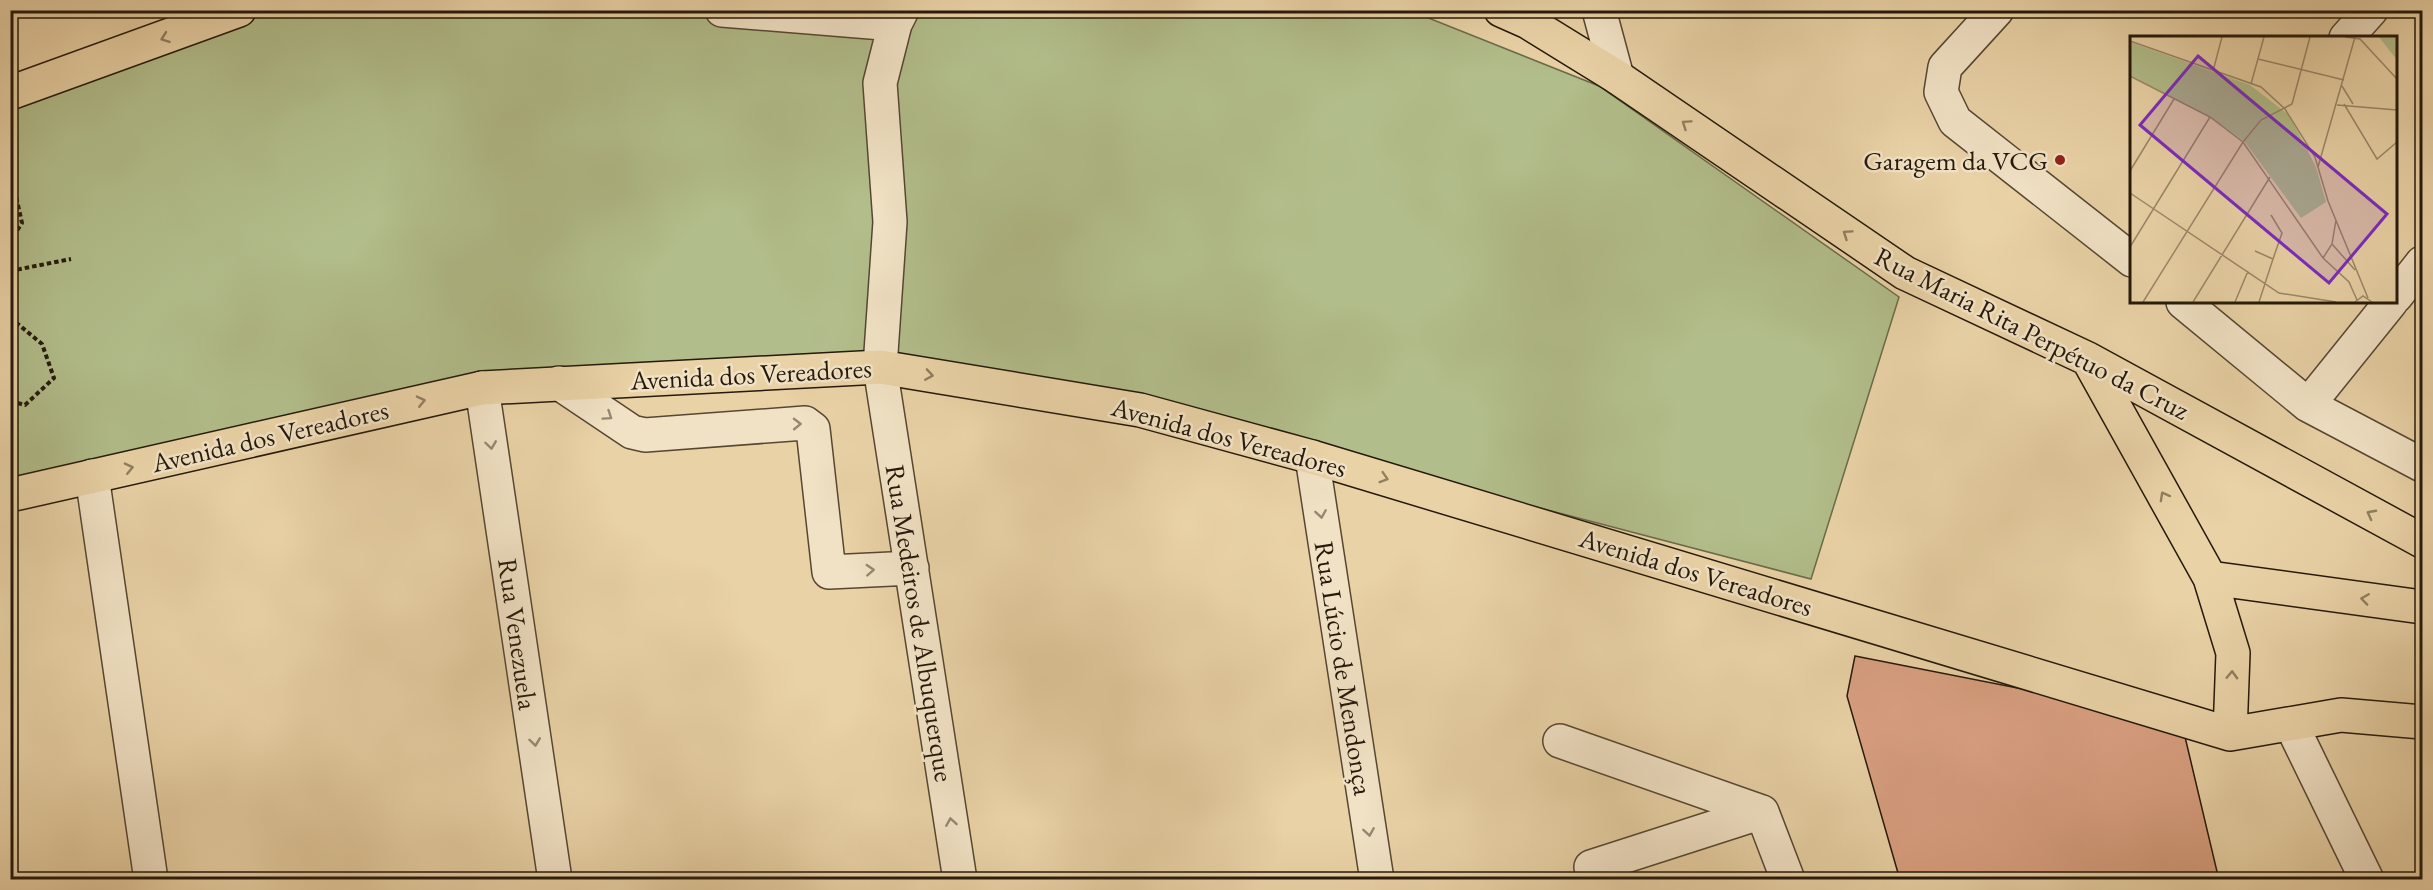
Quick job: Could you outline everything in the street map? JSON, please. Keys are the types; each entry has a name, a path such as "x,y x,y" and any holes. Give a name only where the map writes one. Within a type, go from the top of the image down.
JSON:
{"main road":[{"path":"10,93 219,14"},
{"name":"Rua Maria Rita Perpétuo da Cruz","path":"1522,14 1905,273 2088,359 2422,541"},
{"path":"2088,359 2210,578 2233,653 2230,734"},
{"name":"Avenida dos Vereadores","path":"10,495 482,388 880,367 1140,410 1312,457 2230,734 2341,715 2422,722"},
{"path":"2210,578 2422,607"}],"street":[{"path":"722,10 898,17"},
{"path":"1599,10 1617,77"},
{"path":"1997,10 1945,67 1941,92 1955,121 2130,258"},
{"path":"2348,36 2371,10"},
{"name":"Rua Medeiros de Albuquerque","path":"898,17 880,83 890,222 880,367 960,879"},
{"path":"2397,295 2422,263"},
{"path":"2184,303 2308,405 2422,465"},
{"path":"2308,405 2390,303"},
{"path":"559,383 632,432 645,435 805,423 813,429 829,572 912,568"},
{"name":"Rua Venezuela","path":"482,388 555,879"},
{"name":"Rua Lúcio de Mendonça","path":"1312,457 1377,879"},
{"path":"92,476 151,879"},
{"path":"2291,724 2367,879"},
{"path":"1560,741 1762,812 1788,879"},
{"path":"1591,867 1762,812"}],"path":[{"path":"10,186 14,187 22,223 10,241"},
{"path":"10,271 70,259"},
{"path":"10,290 12,321 42,344 54,378 25,405 10,401"}],"green space":[{"path":"268,11 1411,11 1599,86 1899,297 1811,579 1311,448 890,351 479,383 11,481 11,106 211,34"}],"building":[{"path":"1855,656 2181,720 2219,880 1900,880 1847,696"}],"place":[{"name":"Garagem da VCG","path":"2060,160"}]}
